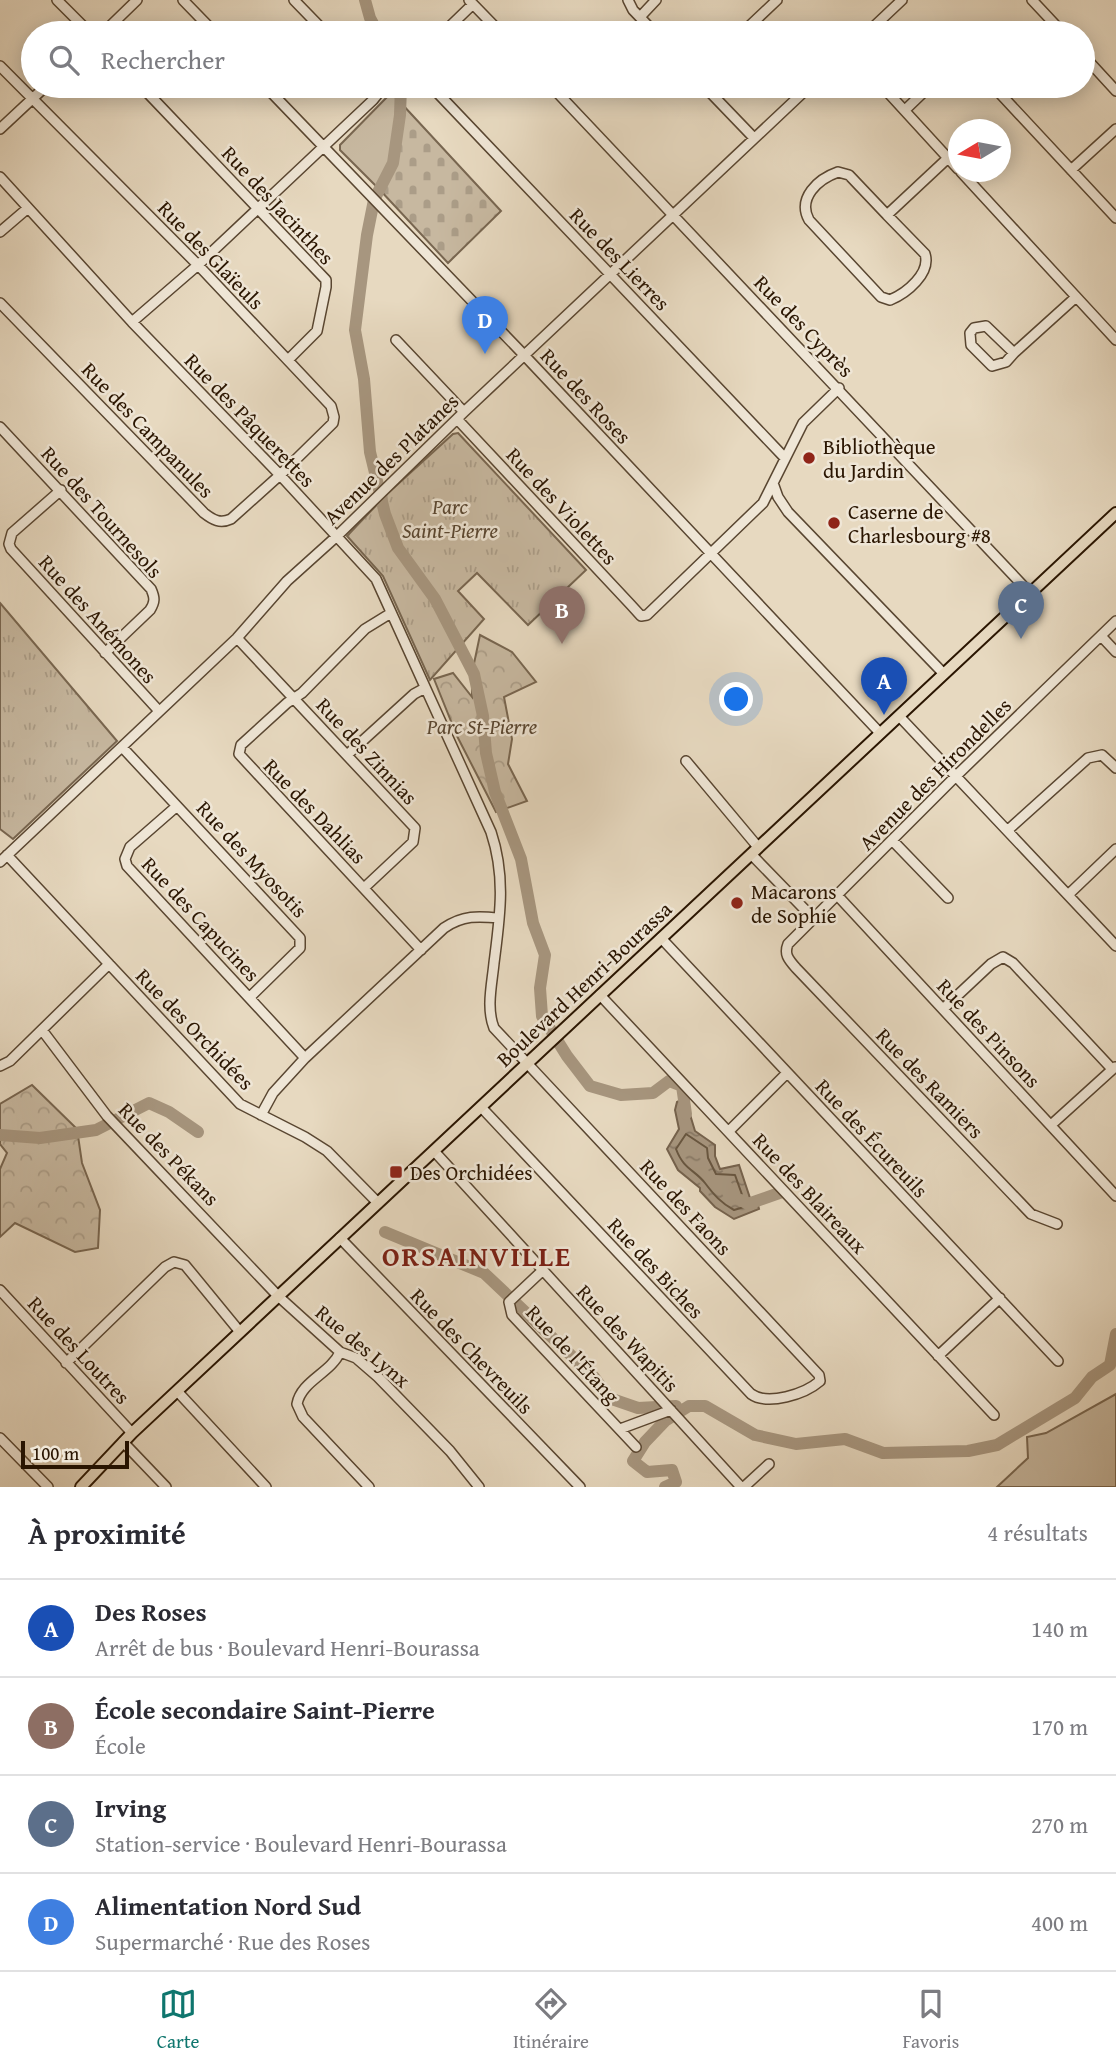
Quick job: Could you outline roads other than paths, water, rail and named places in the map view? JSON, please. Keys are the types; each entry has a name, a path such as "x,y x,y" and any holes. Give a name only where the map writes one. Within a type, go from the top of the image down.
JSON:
{"main road":[{"name":"Boulevard Henri-Bourassa","path":"81,1487 132,1433 1116,513"}],"street":[{"path":"57,0 78,21"},
{"path":"115,21 137,0"},
{"path":"183,0 203,21"},
{"path":"294,0 314,21"},
{"path":"628,0 644,21"},
{"path":"640,17 656,0"},
{"path":"755,21 777,0"},
{"path":"879,21 902,0"},
{"path":"1032,0 1052,21"},
{"path":"454,21 471,2 489,21"},
{"name":"Rue des Glaïeuls","path":"0,66 21,88"},
{"path":"1095,68 1116,90"},
{"name":"Rue des Jacinthes","path":"152,98 326,281 317,331 288,360"},
{"name":"Rue des Roses","path":"276,98 524,355 880,733"},
{"path":"132,322 198,265 323,148 369,98"},
{"name":"Rue des Lierres","path":"443,98 784,457"},
{"name":"Rue des Cyprès","path":"562,98 1030,593"},
{"path":"716,98 754,138"},
{"name":"Avenue des Platanes","path":"4,858 237,638 287,581 337,536 460,415 797,98"},
{"path":"887,215 948,158 894,98"},
{"path":"905,110 918,98"},
{"path":"1004,98 1116,218"},
{"path":"0,129 32,99"},
{"name":"Rue des Glaïeuls","path":"32,99 198,265 331,406 334,417 328,429 280,475"},
{"path":"1071,170 1116,129"},
{"path":"838,172 849,175 887,215 927,259 923,273 897,297 890,300 881,297 809,220 804,207 808,194 827,177 838,172"},
{"name":"Rue des Pâquerettes","path":"0,177 132,322 376,579 497,850 502,879 490,1001 493,1024 499,1035 528,1063"},
{"path":"971,182 1116,340"},
{"path":"0,232 29,208"},
{"path":"1014,353 986,326 974,328 970,333 971,345 992,366 1006,362 1076,297"},
{"name":"Rue des Campanules","path":"0,303 212,519 225,522 231,519 280,475"},
{"name":"Rue des Violettes","path":"396,340 460,415 641,615 653,612 709,554"},
{"path":"709,554 763,503 803,423 839,388"},
{"name":"Rue des Tournesols","path":"2,434 61,490 151,589 154,604 150,610 105,653"},
{"path":"772,483 788,512 944,674"},
{"name":"Rue des Anémones","path":"61,490 12,533 9,544 18,558 159,711"},
{"path":"294,699 365,629 391,613"},
{"name":"Avenue des Hirondelles","path":"786,955 788,944 813,918 1116,621"},
{"path":"1101,636 1116,652"},
{"name":"Rue des Zinnias","path":"237,638 415,828 413,842 364,888"},
{"path":"347,755 414,694 425,688"},
{"name":"Rue des Dahlias","path":"294,699 241,745 239,754 421,950"},
{"path":"899,716 1116,946"},
{"name":"Rue des Myosotis","path":"122,747 300,938 300,948 250,997"},
{"path":"1008,830 1088,758 1102,755 1116,768"},
{"path":"686,761 755,850 813,918"},
{"name":"Rue des Capucines","path":"177,806 130,847 125,859 127,866 305,1058"},
{"path":"892,840 948,898"},
{"path":"1069,894 1116,849"},
{"name":"Rue des Orchidées","path":"4,858 109,964 240,1104 327,1151 378,1203"},
{"name":"Rue des Pinsons","path":"837,895 1116,1196"},
{"path":"261,1115 273,1093 305,1058 455,921 476,916 499,918"},
{"name":"Rue des Écureuils","path":"661,938 1058,1361"},
{"name":"Rue des Ramiers","path":"786,955 1031,1214 1057,1224"},
{"path":"943,1009 991,964 1003,957 1013,963 1114,1067 1051,1125"},
{"path":"0,1066 10,1061 109,964"},
{"name":"Rue des Blaireaux","path":"600,995 994,1415"},
{"name":"Rue des Pékans","path":"42,1030 107,1116 278,1296"},
{"name":"Rue des Faons","path":"528,1063 819,1375"},
{"path":"729,1131 787,1073"},
{"name":"Rue des Biches","path":"481,1107 751,1394 759,1399 793,1394 816,1384 820,1381 819,1375"},
{"name":"Rue des Wapitis","path":"434,1151 742,1487"},
{"name":"Rue des Chevreuils","path":"340,1238 580,1487"},
{"path":"66,1363 165,1267 174,1262 185,1265 240,1332"},
{"name":"Rue de l'Étang","path":"542,1271 511,1299 512,1315 636,1447"},
{"name":"Rue des Loutres","path":"0,1290 132,1433"},
{"name":"Rue des Lynx","path":"278,1296 340,1352 356,1358 378,1377 450,1451 479,1487"},
{"path":"938,1356 1000,1297"},
{"path":"340,1352 336,1362 302,1391 297,1404 303,1417 369,1487"},
{"path":"177,1391 266,1487"},
{"name":"Rue de l'Étang","path":"620,1429 671,1410"},
{"path":"0,1438 48,1487"},
{"path":"123,1442 166,1487"},
{"path":"742,1487 769,1464"}],"water":[{"path":"685,1098 695,1131 715,1145 715,1156 720,1169 739,1165 750,1198 759,1209 734,1219 715,1207 700,1188 678,1170 667,1149 679,1129 675,1110 677,1102"}],"waterway":[{"path":"365,0 372,21"},
{"path":"401,98 393,163 374,200 367,235 355,330 364,379 370,452 385,514 398,548 435,599 474,674 495,792 521,859 533,923 545,955 540,988 542,1016 590,1086 621,1095 653,1093 669,1081 682,1086 686,1114"},
{"path":"0,1135 40,1138 96,1130 149,1103 169,1112 198,1132"},
{"path":"741,1200 748,1204 782,1192"},
{"path":"385,1232 484,1273 594,1377 609,1398 638,1408 676,1406"},
{"path":"665,1487 676,1482 672,1470 647,1472 633,1461 645,1442 665,1421 689,1406 705,1406 755,1435 796,1444 845,1439 883,1453 968,1451 997,1445 1075,1398 1092,1377 1110,1365 1116,1334"}],"place":[{"name":"Alimentation Nord Sud","path":"485,354"},
{"name":"Bibliothèque du Jardin","path":"809,458"},
{"name":"Caserne de Charlesbourg #8","path":"834,523"},
{"name":"Irving","path":"1021,639"},
{"name":"École secondaire Saint-Pierre","path":"562,644"},
{"name":"Des Roses","path":"884,715"},
{"name":"Macarons de Sophie","path":"737,903"},
{"name":"Des Orchidées","path":"396,1172"}],"district":[{"name":"ORSAINVILLE","path":"477,1255"}],"park label":[{"name":"Parc Saint-Pierre","path":"450,518"},
{"name":"Parc St-Pierre","path":"482,726"}]}
